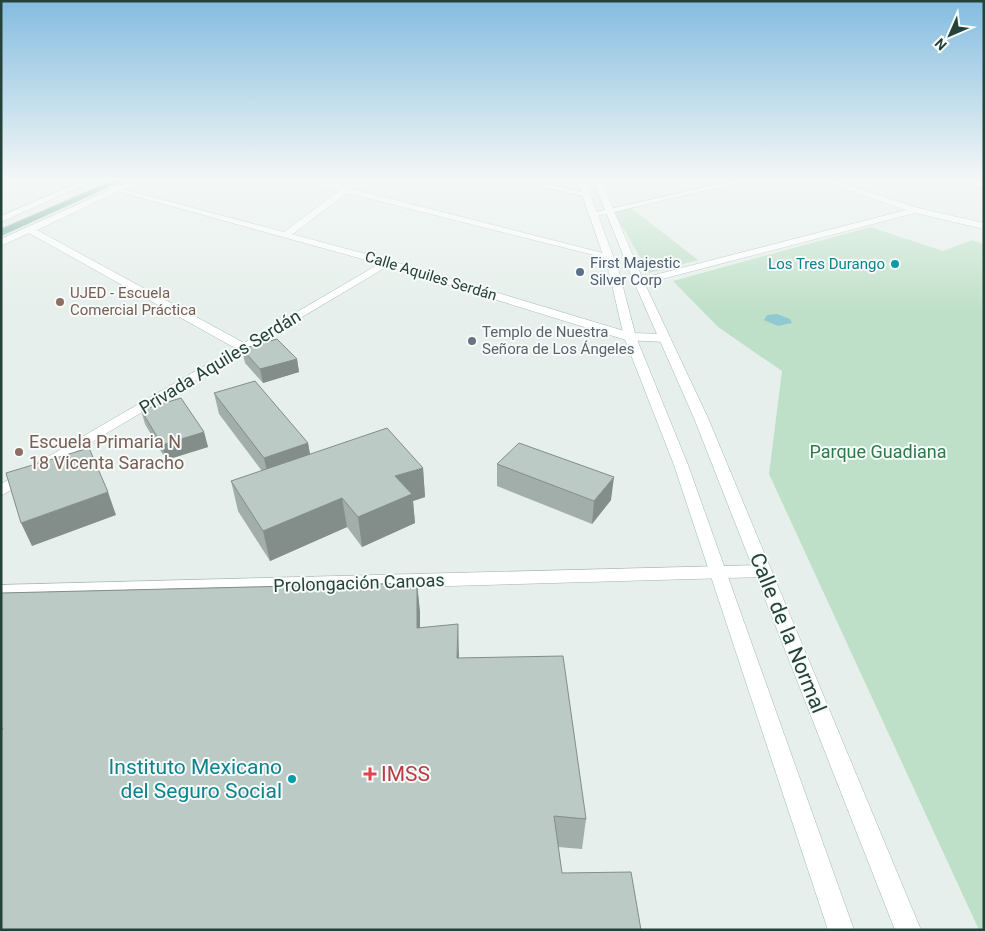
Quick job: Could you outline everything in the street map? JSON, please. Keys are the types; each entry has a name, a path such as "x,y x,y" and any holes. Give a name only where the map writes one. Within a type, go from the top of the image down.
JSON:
{"main road":[{"path":"1,234 35,223"}],"street":[{"name":"Calle Aquiles Serdán","path":"246,223 388,263 630,337 665,338"},
{"path":"287,234 301,223"},
{"path":"481,223 606,254"},
{"path":"595,223 614,272 630,337 681,465 841,930"},
{"name":"Calle de la Normal","path":"615,223 701,418 908,930"},
{"path":"614,272 622,278 639,282 863,223"},
{"path":"1,243 30,225 244,348"},
{"name":"Privada Aquiles Serdán","path":"1,491 388,263"},
{"name":"Prolongación Canoas","path":"1,592 762,571"}],"green space":[{"path":"621,223 651,223 698,260 649,273"},
{"name":"Parque Guadiana","path":"870,227 943,251 972,240 984,244 984,930 979,930 769,474 782,371 718,327 673,281"}],"water":[{"path":"777,314 790,319 792,323 778,326 764,320 767,315"}],"building":[{"path":"277,339 297,359 260,369 242,349"},
{"path":"255,381 308,443 264,458 214,393"},
{"path":"181,398 204,432 162,445 141,410"},
{"path":"387,428 423,468 395,476 412,494 358,517 342,498 263,531 231,481"},
{"path":"519,443 614,477 594,501 497,464"},
{"path":"89,448 108,492 21,523 6,473"},
{"name":"IMSS","path":"417,583 417,628 458,624 457,658 563,656 586,819 554,816 562,873 631,872 641,930 1,930 1,731 3,728 1,728 1,593"}],"place":[{"name":"Los Tres Durango","path":"895,264"},
{"name":"First Majestic Silver Corp","path":"580,272"},
{"name":"UJED - Escuela Comercial Práctica","path":"60,302"},
{"name":"Templo de Nuestra Señora de Los Ángeles","path":"472,341"},
{"name":"Escuela Primaria N 18 Vicenta Saracho","path":"19,452"},
{"name":"IMSS","path":"370,774"},
{"name":"Instituto Mexicano del Seguro Social","path":"292,779"}]}
